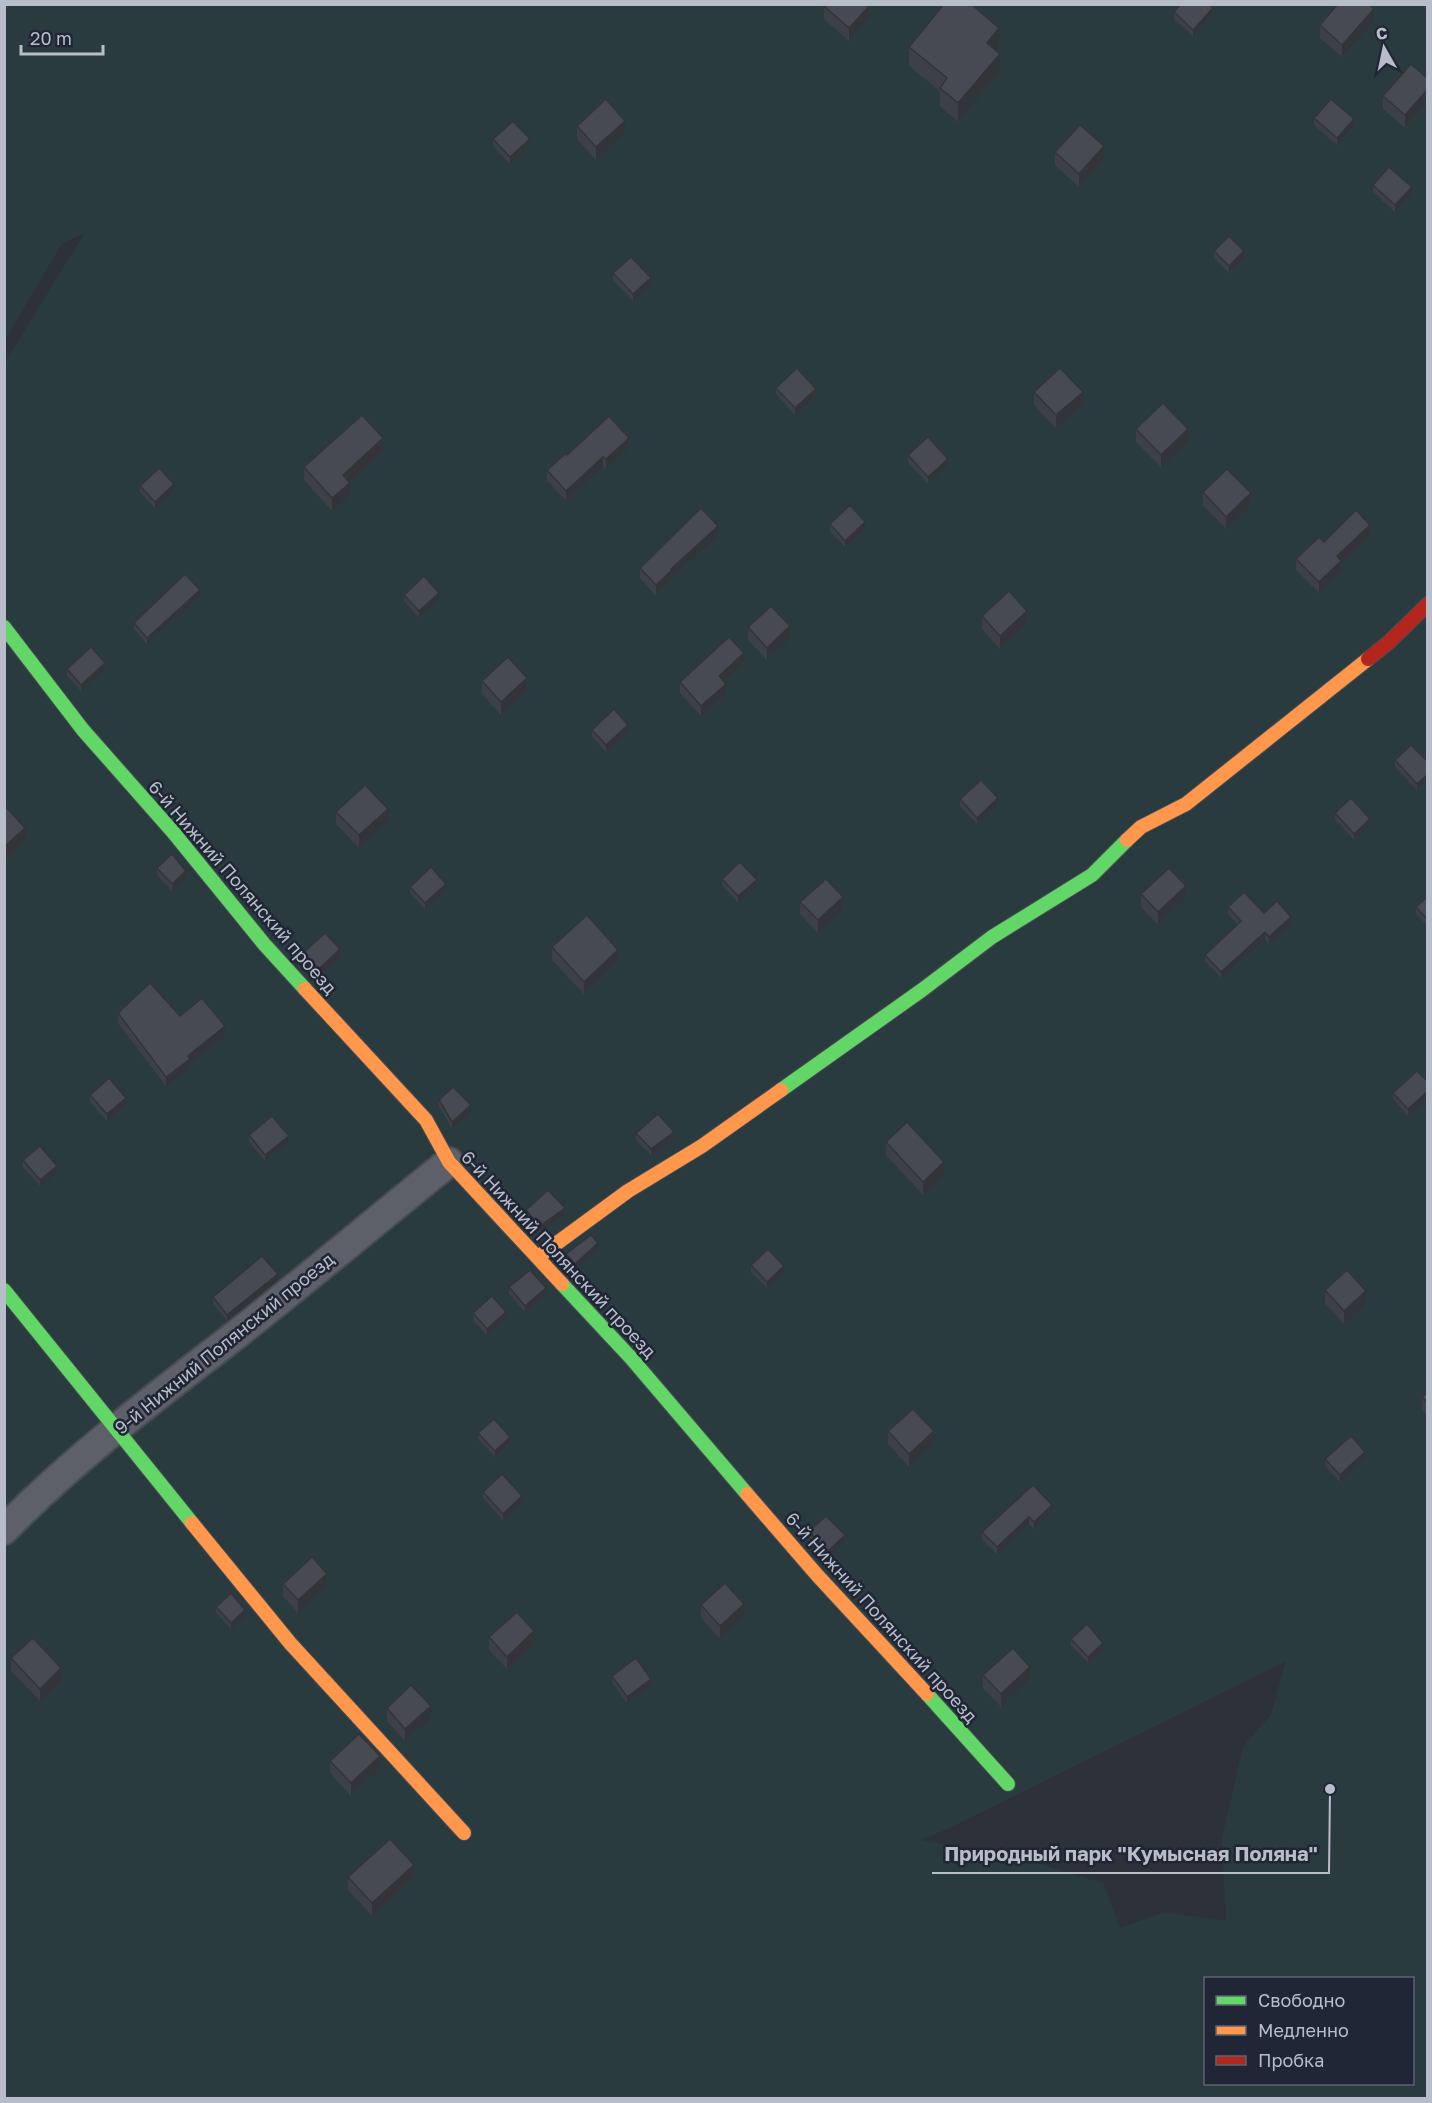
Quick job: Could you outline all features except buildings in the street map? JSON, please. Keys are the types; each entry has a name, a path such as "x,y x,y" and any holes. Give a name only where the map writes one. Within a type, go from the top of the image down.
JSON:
{"street":[{"path":"538,1257 628,1191 712,1139 922,990 992,937 1092,875 1141,827 1186,804 1389,642 1428,604"},
{"name":"6-й Нижний Полянский проезд","path":"4,627 84,730 173,832 264,944 426,1120 448,1162 631,1358 817,1575 1008,1784"},
{"name":"9-й Нижний Полянский проезд","path":"4,1530 22,1511 117,1428 293,1289 448,1162"},
{"path":"4,1290 290,1643 464,1833"}],"shaded area":[{"path":"5,5 1427,5 1427,2098 5,2098 4,364 84,234 62,243 5,340","holes":["1286,1661 1271,1715 1243,1746 1222,1839 1226,1921 1164,1912 1120,1928 1103,1883 1031,1861 920,1840 950,1828"]}],"traffic: fast":[{"path":"4,627 83,730 173,832 264,944 305,989"},
{"path":"781,1090 922,990 992,937 1092,875 1127,840"},
{"path":"562,1284 631,1358 747,1494"},
{"path":"4,1290 192,1523"},
{"path":"927,1694 1008,1784"}],"traffic: slow":[{"path":"1127,840 1141,827 1186,804 1368,659"},
{"path":"305,989 426,1120 449,1162 562,1284"},
{"path":"538,1257 628,1191 702,1146 781,1090"},
{"path":"747,1494 817,1575 927,1694"},
{"path":"192,1523 290,1643 464,1833"}],"traffic: jam":[{"path":"1368,659 1428,604"}],"place":[{"name":"Природный парк \"Кумысная Поляна\"","path":"1330,1789"}]}
